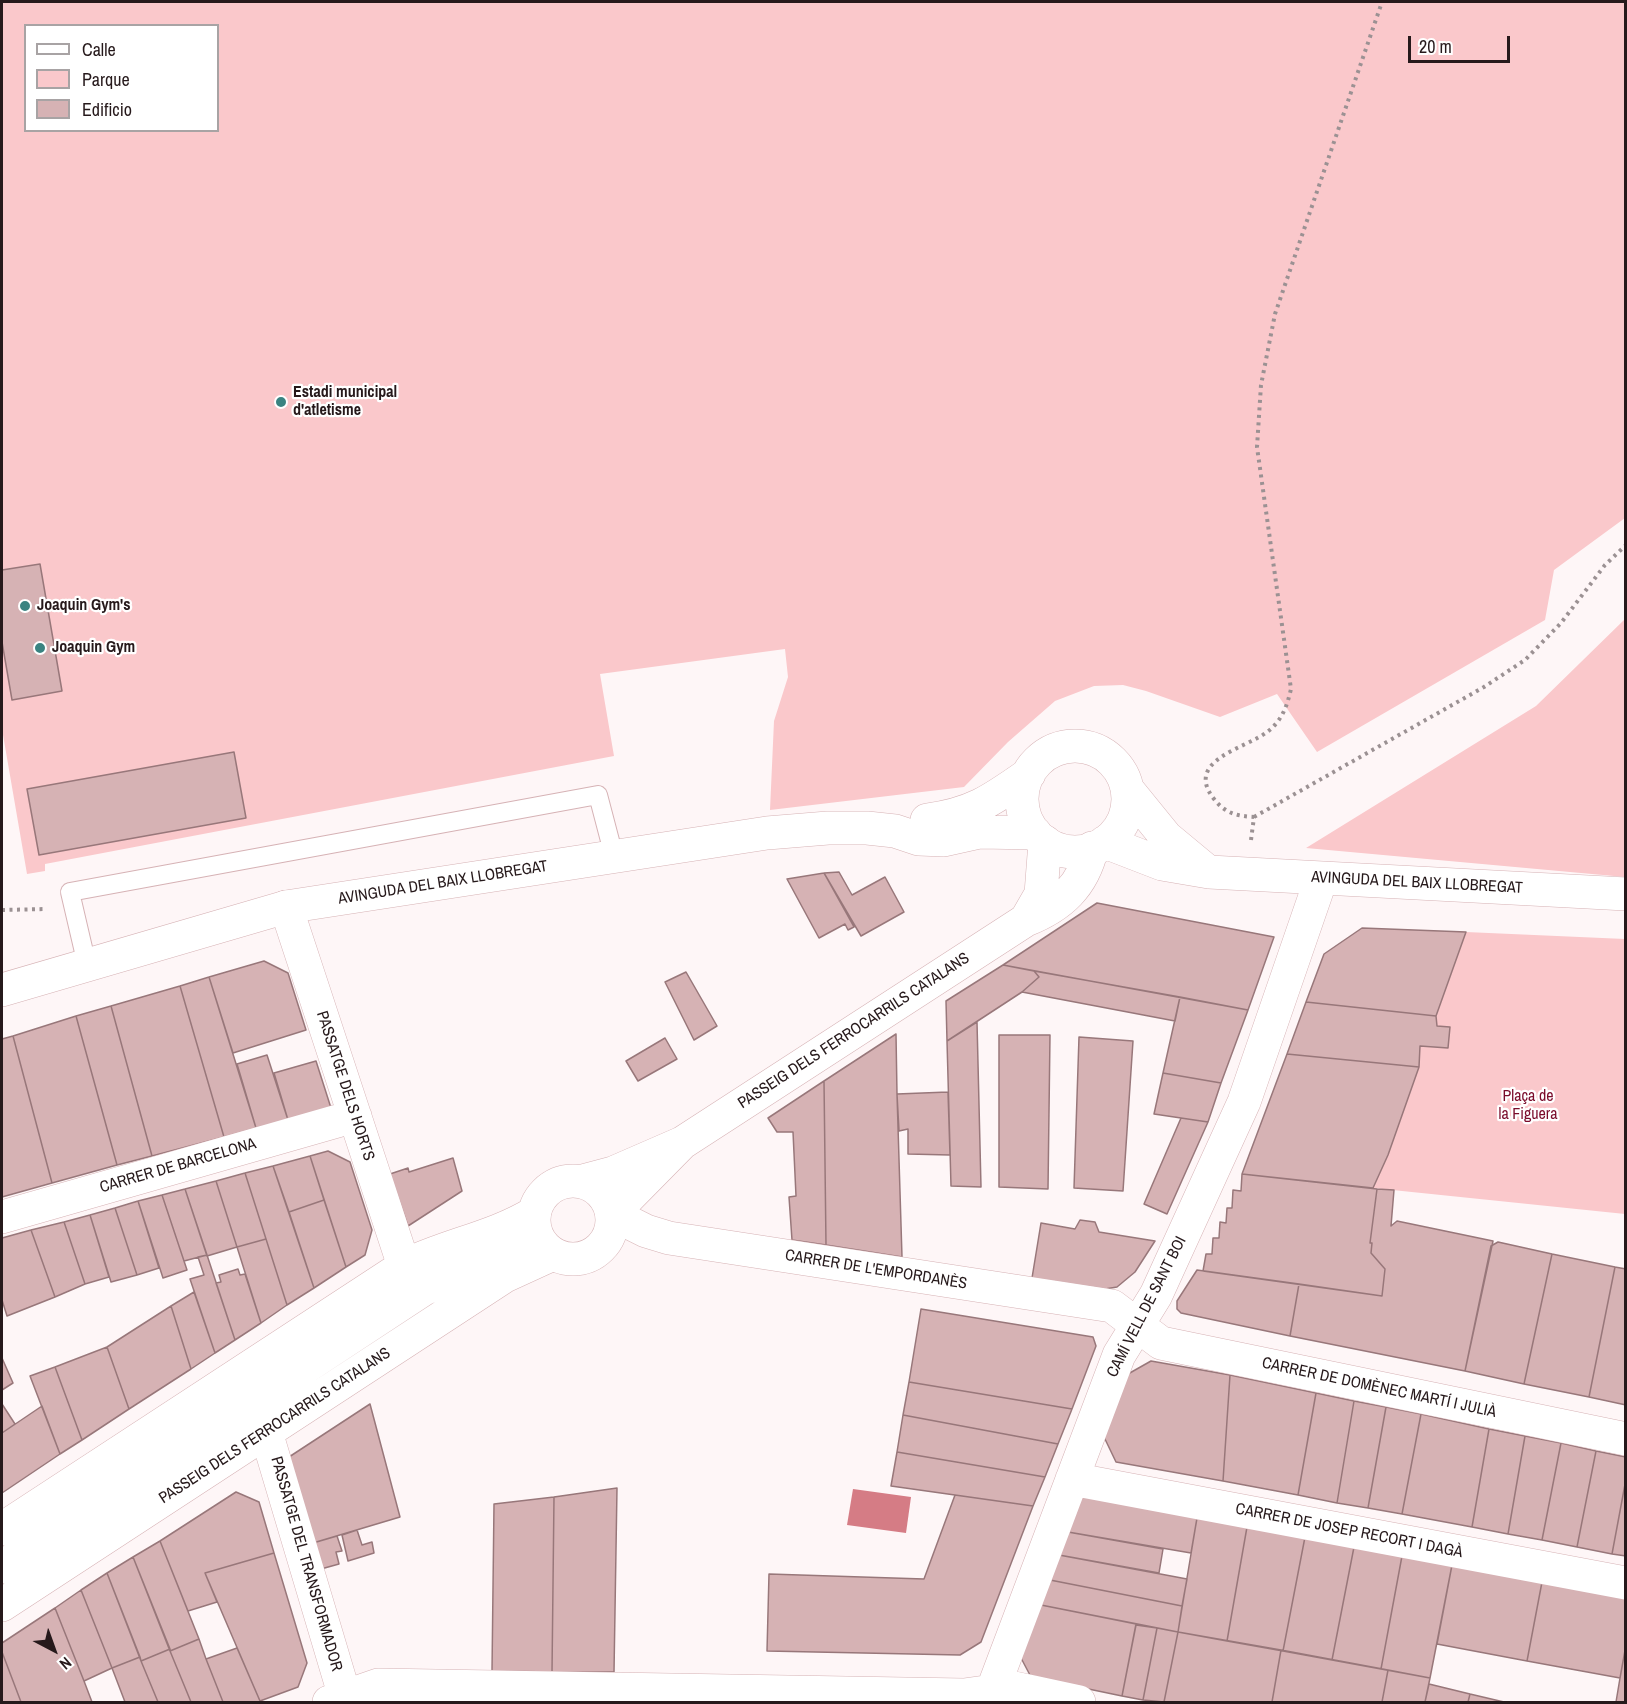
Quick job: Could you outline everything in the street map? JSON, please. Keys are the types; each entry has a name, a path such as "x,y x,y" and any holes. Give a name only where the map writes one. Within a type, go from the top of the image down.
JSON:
{"street":[{"path":"1067,747 1083,747 1099,752 1112,761 1122,774 1127,789 1128,804 1124,819 1099,845 1068,851 1040,837 1023,808 1024,788 1029,774 1038,761 1052,752 1067,747"},
{"name":"AVINGUDA DEL BAIX LLOBREGAT","path":"895,831 913,822 952,817 983,806 1029,774"},
{"path":"1127,789 1166,837 1209,872"},
{"name":"AVINGUDA DEL BAIX LLOBREGAT","path":"2,990 286,907 767,833 828,828 895,831 919,839 944,840 980,832 1040,837"},
{"name":"PASSEIG DELS FERROCARRILS CATALANS","path":"1026,920 1041,894 1040,837"},
{"name":"AVINGUDA DEL BAIX LLOBREGAT","path":"1099,845 1162,864 1209,872 1626,894"},
{"name":"PASSEIG DELS FERROCARRILS CATALANS","path":"583,1181 613,1173 682,1143 1026,920 1052,910 1068,895 1099,845"},
{"name":"CAMÍ VELL DE SANT BOI","path":"990,1697 1119,1355 1156,1296 1244,1102 1321,879"},
{"name":"PASSATGE DELS HORTS","path":"286,907 404,1266"},
{"name":"CARRER DE BARCELONA","path":"2,1217 354,1116"},
{"name":"PASSEIG DELS FERROCARRILS CATALANS","path":"612,1214 682,1143"},
{"path":"2,1529 404,1266 432,1252 511,1227 537,1237 566,1259 592,1254 602,1246 609,1235 612,1214 605,1196 583,1181 565,1180 554,1185 537,1201 537,1237"},
{"name":"CARRER DE L'EMPORDANÈS","path":"612,1214 646,1231 669,1238 1112,1306 1137,1326"},
{"name":"PASSEIG DELS FERROCARRILS CATALANS","path":"2,1605 505,1276 537,1237"},
{"name":"PASSEIG DELS FERROCARRILS CATALANS","path":"2,1567 424,1289 537,1237"},
{"name":"CARRER DE DOMÈNEC MARTÍ I JULIÀ","path":"1137,1326 1161,1343 1626,1439"},
{"name":"PASSATGE DEL TRANSFORMADOR","path":"266,1432 337,1700"},
{"name":"CARRER DE JOSEP RECORT I DAGÀ","path":"1072,1479 1626,1583"},
{"path":"337,1700 378,1684 990,1697 1014,1688 1079,1702"}],"lane":[{"path":"87,965 70,892 598,795 614,856"}],"path":[{"path":"1382,2 1275,314 1261,386 1257,447 1291,688 1286,712 1267,732 1224,754 1209,768 1205,781 1210,795 1221,809 1236,816 1254,817 1484,687 1525,660 1561,623 1605,565 1626,546"},
{"path":"1247,875 1254,817"},
{"path":"2,910 51,909"}],"green space":[{"path":"2,2 1625,2 1625,518 1554,570 1545,620 1317,752 1277,694 1220,717 1123,685 1094,686 1055,701 1008,742 964,787 770,810 774,721 788,677 785,649 600,674 614,756 45,864 45,871 27,874 2,729"},
{"path":"1625,619 1625,877 1306,848 1536,706"},
{"name":"Plaça de la Figuera","path":"1466,932 1625,939 1625,1214 1373,1188 1419,1067 1420,1046 1448,1048 1450,1027 1437,1026 1436,1016"}],"shaded area":[{"path":"853,1489 911,1497 906,1533 847,1525"}],"building":[{"name":"Joaquin Gym's","path":"40,564 62,691 12,700 2,642 2,570"},
{"path":"234,752 246,818 39,855 27,789"},
{"path":"839,872 852,895 885,877 904,912 861,936 824,873"},
{"path":"824,873 854,927 848,930 845,924 819,938 787,879"},
{"path":"1097,903 1274,937 1248,1010 1003,965"},
{"path":"1362,928 1466,932 1436,1016 1306,1002 1324,954"},
{"path":"264,961 288,973 306,1030 233,1053 209,977"},
{"path":"1003,965 1034,971 1039,977 1022,992 947,1041 946,1001"},
{"path":"1034,971 1180,997 1175,1021 1022,992 1039,977"},
{"path":"686,972 717,1026 694,1040 665,982"},
{"path":"209,977 256,1128 224,1137 180,986"},
{"path":"180,986 224,1137 152,1156 111,1006"},
{"path":"1180,997 1248,1010 1221,1083 1163,1073"},
{"path":"1306,1002 1436,1016 1437,1026 1450,1027 1448,1048 1420,1046 1419,1067 1287,1054"},
{"path":"111,1006 152,1156 117,1165 76,1016"},
{"path":"76,1016 117,1165 52,1183 13,1036"},
{"path":"977,1022 981,1187 951,1186 947,1041"},
{"path":"896,1034 902,1257 826,1245 824,1081"},
{"path":"999,1035 1050,1035 1048,1189 999,1187"},
{"path":"13,1036 52,1183 2,1197 2,1039"},
{"path":"1079,1037 1133,1041 1123,1191 1074,1188"},
{"path":"665,1038 677,1059 638,1081 626,1061"},
{"path":"1287,1054 1419,1067 1388,1155 1373,1188 1242,1174"},
{"path":"267,1055 288,1120 256,1128 237,1064"},
{"path":"316,1061 331,1108 288,1120 274,1073"},
{"path":"1163,1073 1221,1083 1208,1122 1154,1114"},
{"path":"824,1081 826,1245 792,1240 789,1197 796,1196 793,1132 777,1132 768,1118"},
{"path":"948,1092 950,1155 908,1154 908,1129 899,1131 897,1094"},
{"path":"1181,1118 1208,1122 1167,1214 1144,1204"},
{"path":"328,1151 350,1162 372,1230 365,1255 346,1267 310,1156"},
{"path":"310,1156 324,1200 289,1212 273,1166"},
{"path":"453,1158 462,1191 408,1226 390,1174 408,1168 409,1172"},
{"path":"273,1166 314,1288 287,1305 245,1173"},
{"path":"245,1173 266,1239 237,1247 216,1181"},
{"path":"1242,1174 1377,1189 1370,1243 1372,1243 1371,1253 1385,1269 1382,1296 1203,1271 1206,1254 1212,1254 1213,1238 1219,1238 1220,1222 1226,1223 1227,1208 1232,1208 1233,1190 1241,1191"},
{"path":"216,1181 237,1247 207,1256 185,1189"},
{"path":"185,1189 207,1255 184,1261 162,1195"},
{"path":"1377,1189 1394,1190 1391,1226 1397,1221 1493,1241 1465,1371 1290,1336 1299,1284 1382,1296 1385,1269 1371,1253 1372,1243 1370,1243"},
{"path":"162,1195 187,1270 163,1278 138,1201"},
{"path":"324,1200 346,1267 314,1288 289,1212"},
{"path":"138,1201 159,1268 137,1275 115,1208"},
{"path":"115,1208 137,1275 111,1282 90,1215"},
{"path":"90,1215 109,1277 85,1284 64,1222"},
{"path":"1080,1220 1095,1222 1099,1232 1155,1241 1135,1272 1117,1287 1105,1289 1032,1278 1041,1223 1075,1229"},
{"path":"64,1222 85,1284 55,1297 31,1230"},
{"path":"31,1230 55,1297 7,1316 2,1300 2,1238"},
{"path":"266,1239 287,1305 261,1323 237,1247"},
{"path":"1498,1242 1552,1254 1524,1384 1465,1371 1491,1246"},
{"path":"1552,1254 1615,1267 1589,1397 1524,1384"},
{"path":"207,1255 235,1340 215,1353 190,1279 204,1275 198,1257"},
{"path":"1615,1267 1626,1269 1626,1405 1589,1397"},
{"path":"238,1269 240,1275 245,1274 261,1323 235,1340 216,1283 221,1282 219,1275"},
{"path":"1197,1270 1299,1284 1290,1336 1181,1313 1177,1309 1177,1301"},
{"path":"194,1292 215,1353 191,1369 171,1306"},
{"path":"171,1306 191,1369 129,1409 107,1347"},
{"path":"921,1309 1093,1337 1096,1346 1072,1409 909,1382"},
{"path":"107,1347 129,1409 82,1440 55,1367"},
{"path":"2,1358 13,1383 2,1390"},
{"path":"1151,1361 1230,1375 1223,1481 1116,1462 1104,1437 1128,1374"},
{"path":"55,1367 82,1440 60,1454 30,1376"},
{"path":"1230,1375 1316,1393 1298,1495 1223,1481"},
{"path":"909,1382 1072,1409 1058,1444 903,1415"},
{"path":"1316,1393 1354,1401 1337,1503 1298,1495"},
{"path":"1354,1401 1386,1407 1368,1508 1337,1503"},
{"path":"2,1404 15,1424 2,1433"},
{"path":"370,1404 400,1517 313,1543 289,1457"},
{"path":"42,1406 60,1454 2,1493 2,1433"},
{"path":"1386,1407 1421,1414 1402,1514 1368,1508"},
{"path":"1421,1414 1489,1429 1472,1527 1402,1514"},
{"path":"903,1415 1058,1444 1045,1477 897,1452"},
{"path":"1489,1429 1525,1436 1508,1534 1472,1527"},
{"path":"1525,1436 1561,1443 1542,1540 1508,1534"},
{"path":"1561,1443 1596,1451 1577,1547 1542,1540"},
{"path":"1596,1451 1626,1457 1626,1479 1612,1554 1577,1547"},
{"path":"897,1452 1045,1477 1033,1506 891,1486"},
{"path":"1626,1479 1626,1556 1612,1554"},
{"path":"617,1488 614,1672 552,1672 554,1497"},
{"path":"236,1492 259,1502 274,1553 205,1573 217,1602 188,1611 160,1541"},
{"path":"955,1495 1033,1506 981,1642 960,1655 767,1651 769,1574 924,1579"},
{"path":"1081,1496 1197,1518 1191,1553 1068,1532"},
{"path":"554,1497 552,1672 492,1671 494,1504"},
{"path":"1197,1518 1247,1527 1227,1641 1178,1632"},
{"path":"1247,1527 1305,1537 1283,1651 1227,1641"},
{"path":"357,1530 362,1545 372,1542 374,1553 348,1561 342,1535"},
{"path":"1068,1532 1163,1549 1159,1573 1059,1555"},
{"path":"337,1536 342,1551 336,1552 339,1564 321,1569 313,1543"},
{"path":"1305,1537 1354,1547 1332,1660 1283,1651"},
{"path":"160,1541 199,1639 170,1651 133,1557"},
{"path":"1354,1547 1402,1556 1381,1669 1332,1660"},
{"path":"274,1553 307,1663 298,1687 260,1701 205,1573"},
{"path":"1059,1555 1187,1579 1182,1606 1050,1580"},
{"path":"1402,1556 1452,1565 1430,1678 1381,1669"},
{"path":"133,1557 170,1649 141,1661 107,1573"},
{"path":"1452,1565 1542,1582 1527,1661 1437,1644"},
{"path":"107,1573 140,1657 112,1668 81,1590"},
{"path":"1050,1580 1182,1606 1178,1632 1041,1605"},
{"path":"1542,1582 1626,1598 1626,1645 1620,1678 1527,1661"},
{"path":"81,1590 112,1668 84,1681 55,1608"},
{"path":"1041,1605 1136,1624 1122,1696 1031,1677 1021,1658"},
{"path":"55,1608 92,1702 21,1702 2,1652 2,1643"},
{"path":"1136,1625 1157,1628 1143,1700 1122,1696"},
{"path":"1157,1628 1178,1632 1164,1702 1143,1700"},
{"path":"1178,1632 1281,1650 1272,1702 1164,1702"},
{"path":"199,1639 223,1702 191,1702 170,1651"},
{"path":"1626,1645 1626,1702 1616,1702 1620,1678"},
{"path":"237,1648 261,1702 223,1702 206,1659"},
{"path":"170,1649 191,1702 158,1702 141,1661"},
{"path":"1281,1650 1388,1670 1382,1702 1272,1702"},
{"path":"2,1652 21,1702 2,1702"},
{"path":"140,1657 158,1702 125,1702 112,1668"},
{"path":"1388,1670 1430,1678 1425,1702 1382,1702"},
{"path":"1429,1684 1470,1694 1468,1702 1425,1702"},
{"path":"1470,1694 1504,1702 1468,1702"}],"place":[{"name":"Estadi municipal d'atletisme","path":"281,402"},
{"name":"Joaquin Gym's","path":"25,606"},
{"name":"Joaquin Gym","path":"40,648"}]}
